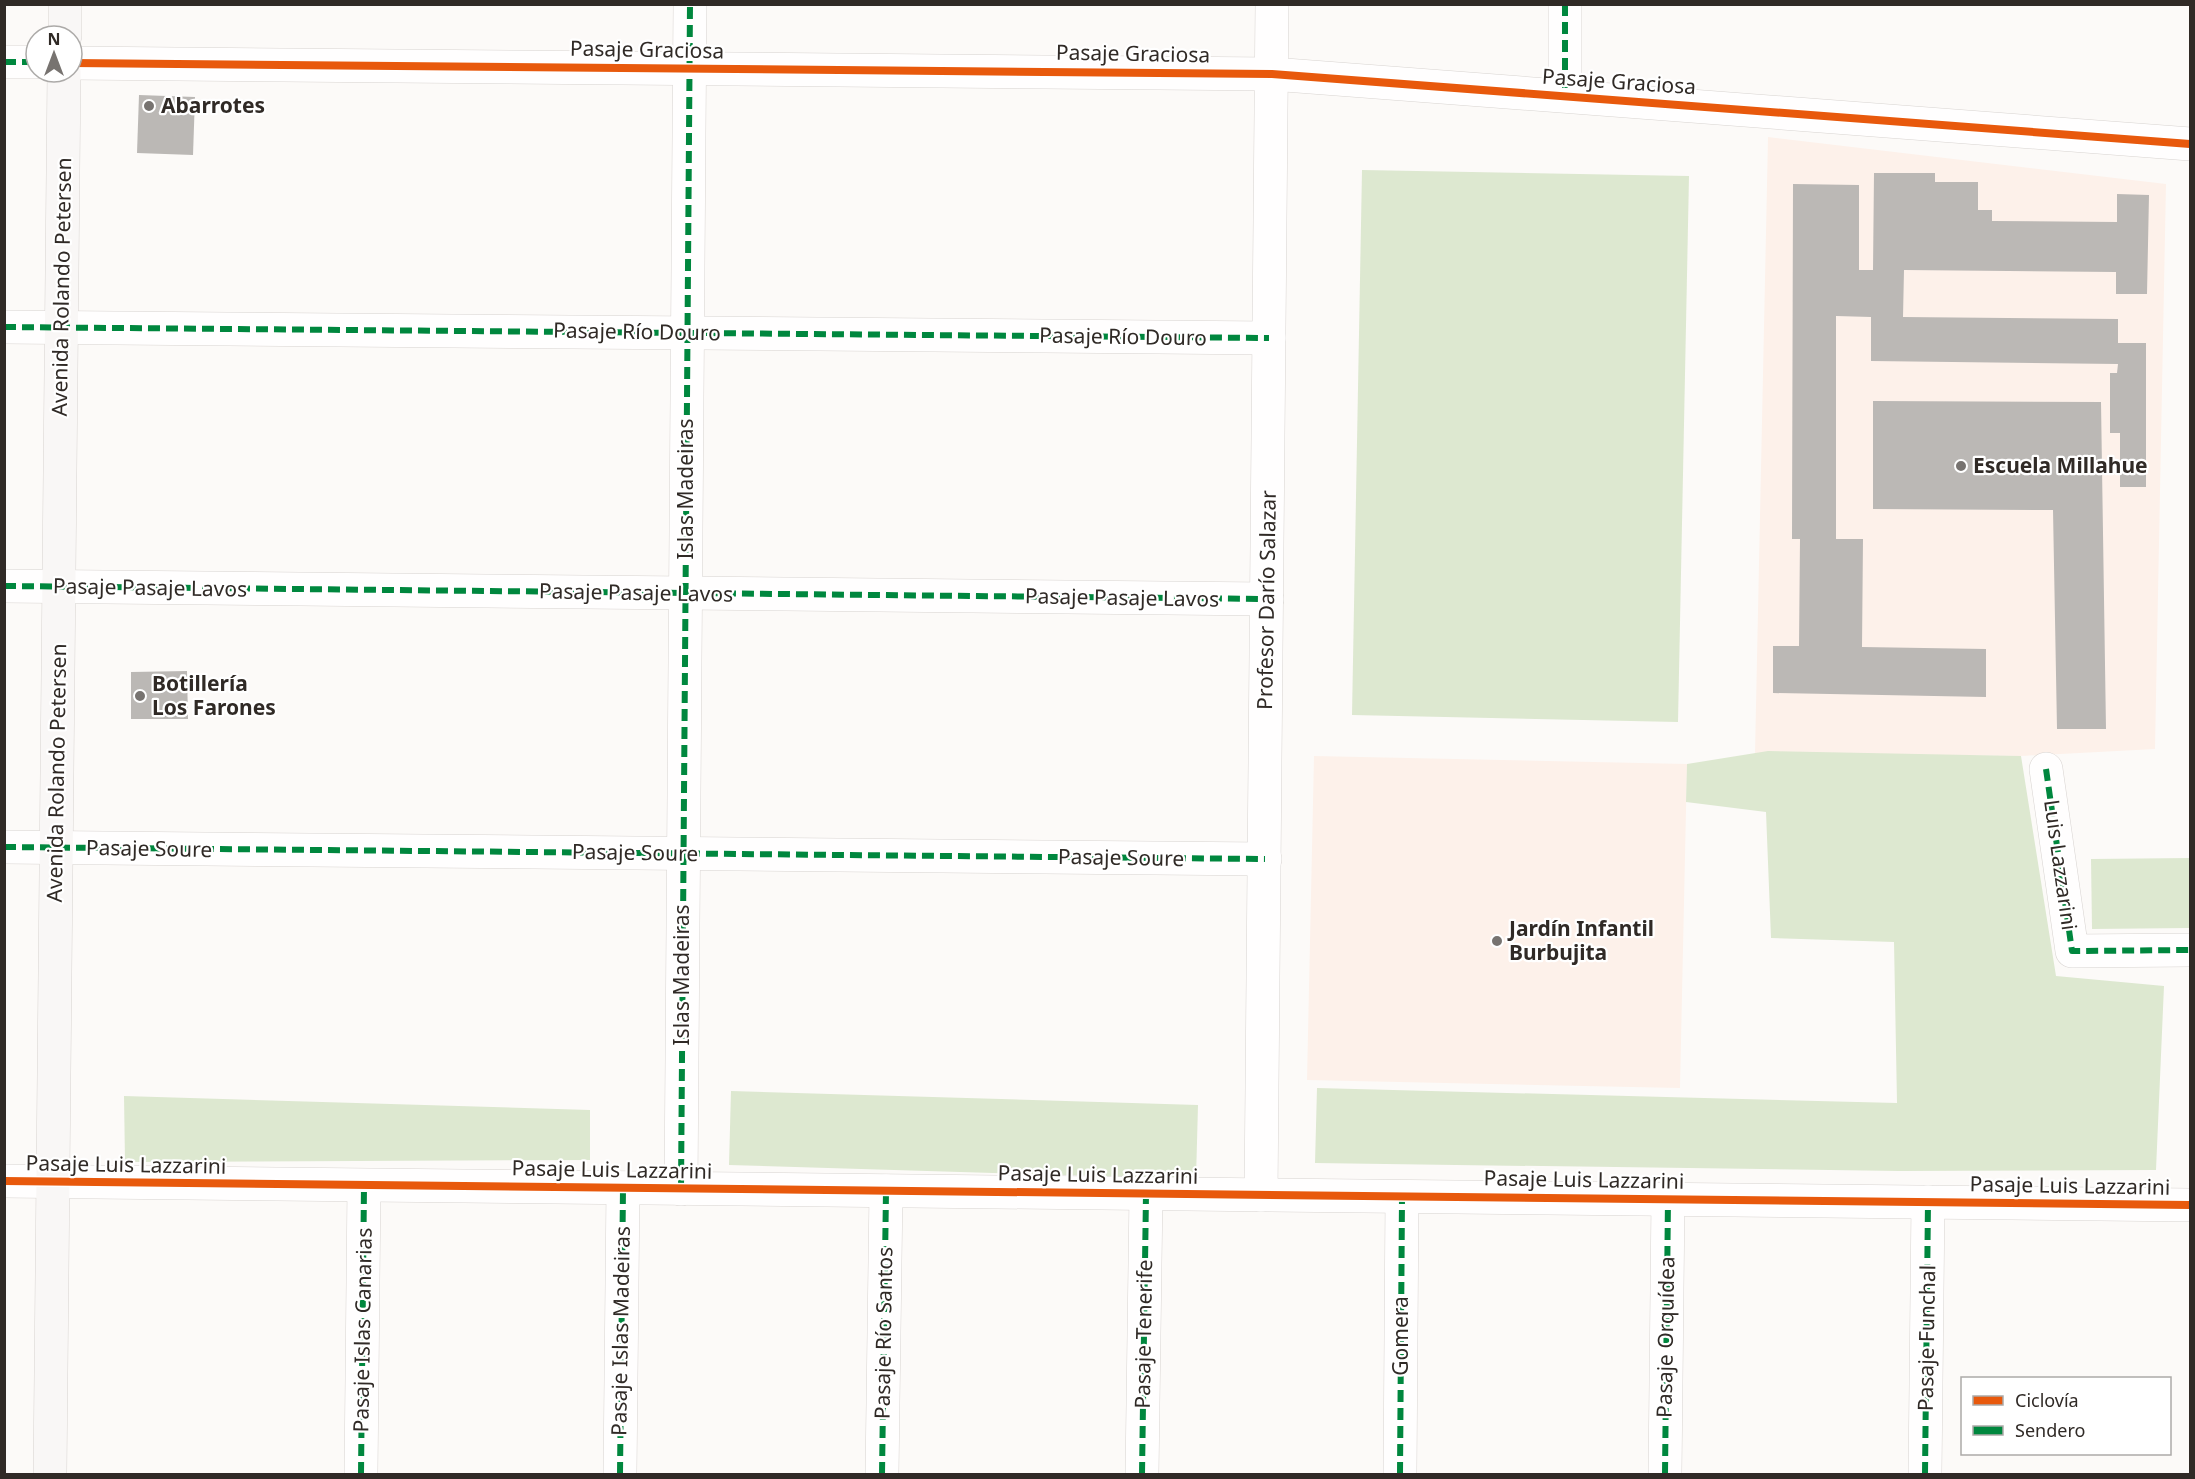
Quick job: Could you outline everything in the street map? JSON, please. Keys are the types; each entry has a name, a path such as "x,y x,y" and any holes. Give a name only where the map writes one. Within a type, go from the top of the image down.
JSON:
{"street":[{"path":"64,24 65,4"},
{"name":"Islas Madeiras","path":"681,1189 690,4"},
{"name":"Profesor Darío Salazar","path":"1261,1195 1272,4"},
{"path":"1565,4 1565,95"},
{"path":"4,62 24,62"},
{"name":"Pasaje Graciosa","path":"84,63 1272,74 2190,144"},
{"name":"Avenida Rolando Petersen","path":"50,1474 64,84"},
{"name":"Pasaje Río Douro","path":"4,327 1269,338"},
{"name":"Pasaje Pasaje Lavos","path":"4,586 1267,599"},
{"name":"Luis Lazzarini","path":"2046,769 2072,951 2190,950"},
{"name":"Pasaje Soure","path":"4,847 1264,859"},
{"name":"Pasaje Luis Lazzarini","path":"4,1181 2190,1205"},
{"name":"Pasaje Islas Canarias","path":"361,1474 364,1186"},
{"name":"Pasaje Islas Madeiras","path":"620,1474 623,1188"},
{"name":"Pasaje Río Santos","path":"882,1474 886,1191"},
{"name":"Pasaje Tenerife","path":"1142,1474 1146,1194"},
{"name":"Gomera","path":"1400,1474 1402,1197"},
{"name":"Pasaje Orquídea","path":"1665,1474 1668,1199"},
{"name":"Pasaje Funchal","path":"1925,1474 1928,1202"}],"shaded area":[{"name":"Escuela Millahue","path":"1768,137 2166,184 2155,749 2021,756 1755,753"},
{"name":"Jardín Infantil Burbujita","path":"1314,756 1687,764 1680,1088 1307,1080"}],"green space":[{"path":"1362,170 1689,176 1678,722 1352,715"},
{"path":"1768,751 2021,756 2056,976 2164,986 2156,1170 1899,1171 1315,1163 1317,1088 1897,1103 1894,942 1771,938 1766,812 1686,802 1687,764"},
{"path":"2190,858 2190,928 2092,929 2091,859"},
{"path":"731,1091 1198,1105 1196,1179 729,1165"},
{"path":"124,1096 590,1110 590,1160 125,1162"}],"building":[{"path":"139,95 195,97 193,155 137,153"},
{"path":"1874,173 1935,173 1935,182 1978,182 1978,210 1992,210 1992,221 2117,222 2117,194 2149,195 2147,294 2116,294 2116,272 1904,270 1903,317 2118,319 2118,343 2146,343 2146,487 2120,487 2120,433 2110,433 2110,373 2117,373 2118,364 1871,361 1871,317 1836,316 1836,539 1863,539 1862,647 1986,649 1986,697 1773,693 1773,646 1799,646 1800,539 1792,539 1793,184 1859,185 1859,270 1873,270"},
{"path":"1873,401 2101,402 2106,729 2057,729 2053,510 1873,509"},
{"path":"187,671 188,719 131,719 131,672"}],"marked path":[{"path":"681,1189 690,4"},
{"path":"1565,4 1565,95"},
{"path":"4,62 24,62"},
{"path":"4,327 1269,338"},
{"path":"4,586 1267,599"},
{"path":"2046,769 2072,951 2190,950"},
{"path":"4,847 1265,859"},
{"path":"361,1474 364,1186"},
{"path":"620,1474 623,1188"},
{"path":"882,1474 886,1191"},
{"path":"1142,1474 1146,1194"},
{"path":"1400,1474 1402,1197"},
{"path":"1665,1474 1668,1199"},
{"path":"1925,1474 1928,1202"}],"cycle path":[{"path":"84,63 1272,74 2190,144"},
{"path":"4,1181 2190,1205"}],"place":[{"name":"Abarrotes","path":"149,106"},
{"name":"Escuela Millahue","path":"1961,466"},
{"name":"Botillería Los Farones","path":"140,696"},
{"name":"Jardín Infantil Burbujita","path":"1497,941"}]}
